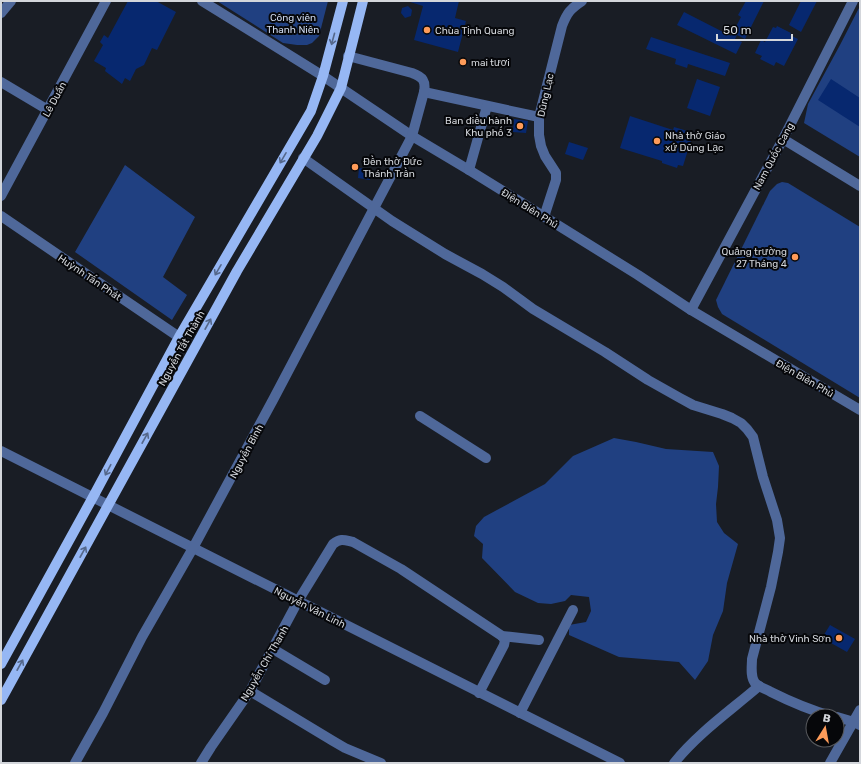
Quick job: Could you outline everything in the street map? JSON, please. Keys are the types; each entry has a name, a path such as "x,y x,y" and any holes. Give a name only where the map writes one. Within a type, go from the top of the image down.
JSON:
{"main road":[{"name":"Nguyễn Tất Thành","path":"1,664 179,337 310,111 323,76 343,1"},
{"name":"Nguyễn Tất Thành","path":"1,700 237,271 317,136 341,88 363,1"}],"street":[{"path":"1,14 11,1"},
{"name":"Lê Duẩn","path":"1,196 106,1"},
{"name":"Điện Biên Phủ","path":"202,1 323,76 412,136 544,216 691,310 860,410"},
{"name":"Dũng Lạc","path":"544,216 556,180 556,173 540,146 539,117 562,26 567,14 573,7 582,1"},
{"name":"Nam Quốc Cang","path":"691,310 783,139 853,1"},
{"path":"348,56 418,75 424,80 424,92 539,117"},
{"path":"1,82 48,110"},
{"name":"Nguyễn Bình","path":"75,763 103,713 142,637 193,548 274,398 412,136 424,92"},
{"path":"469,170 486,106"},
{"path":"783,139 860,186"},
{"path":"303,158 392,221 445,254 503,287 533,309 605,352 648,380 693,404 732,418 748,429 753,437 763,477 777,520 780,538 771,587 752,659 752,678 755,683 760,686 805,708"},
{"name":"Huỳnh Tấn Phát","path":"1,216 179,337"},
{"path":"420,416 486,458"},
{"name":"Nguyễn Văn Linh","path":"1,451 620,763"},
{"name":"Nguyễn Chí Thanh","path":"201,763 250,691 298,601 333,544 338,540 353,542 402,569 502,636"},
{"path":"520,713 573,610"},
{"path":"502,636 539,640"},
{"path":"479,693 504,645 505,640 502,636"},
{"path":"273,648 325,680"},
{"path":"674,763 698,736 760,686"},
{"path":"250,691 345,748 381,763"},
{"path":"830,763 857,723 860,710"},
{"path":"845,720 857,723"}],"green space":[{"name":"Công viên Thanh Niên","path":"217,1 328,1 319,36 312,43 307,45 297,45 283,43"},
{"path":"860,6 860,157 804,123 808,104"},
{"path":"125,165 195,217 163,277 187,295 172,320 75,252"},
{"name":"Quảng trường 27 Tháng 4","path":"782,182 788,183 860,227 860,398 722,314 718,307 716,300 770,191 777,184"},
{"path":"614,438 666,449 713,452 719,466 716,504 717,522 724,533 738,544 727,583 723,611 713,635 708,661 695,680 679,662 619,657 569,635 569,625 586,622 591,611 589,597 571,595 565,601 551,604 538,603 515,592 482,558 483,544 474,536 476,526 484,517 545,484 573,456"}],"building":[{"path":"128,1 156,1 176,12 157,50 152,48 144,65 136,69 130,81 125,78 122,84 105,71 106,68 94,61 103,45 100,42 104,35 108,38"},
{"path":"407,1 459,1 455,18 466,21 458,52 414,40 423,6"},
{"path":"746,1 764,1 745,39 737,35 735,39 742,42 736,54 677,25 684,12 731,36 741,17 738,15"},
{"path":"801,1 817,1 801,32 789,25"},
{"path":"408,6 412,10 411,16 405,18 401,13 402,8"},
{"path":"777,26 791,33 790,35 798,39 784,66 776,62 774,66 760,59 762,56 755,53 761,40 765,42 773,27 776,28"},
{"path":"651,37 730,63 725,76 688,64 687,68 675,64 676,59 646,49"},
{"path":"697,79 720,87 710,116 687,108"},
{"path":"831,79 860,98 860,127 818,100"},
{"name":"Nhà thờ Giáo xứ Dũng Lạc","path":"630,116 673,130 674,127 691,132 690,133 693,134 683,166 678,165 677,168 662,163 662,161 620,148"},
{"name":"Ban điều hành Khu phố 3","path":"514,119 528,121 526,133 513,132"},
{"path":"569,142 588,148 583,160 565,154"},
{"path":"359,168 371,169 370,180 358,178"},
{"name":"Nhà thờ Vinh Sơn","path":"830,625 855,639 847,652 822,638"}],"place":[{"name":"Chùa Tịnh Quang","path":"427,30"},
{"name":"mai tươi","path":"463,62"},
{"name":"Ban điều hành Khu phố 3","path":"520,126"},
{"name":"Nhà thờ Giáo xứ Dũng Lạc","path":"657,141"},
{"name":"Đền thờ Đức Thánh Trần","path":"355,167"},
{"name":"Quảng trường 27 Tháng 4","path":"795,257"},
{"name":"Nhà thờ Vinh Sơn","path":"839,638"}]}
